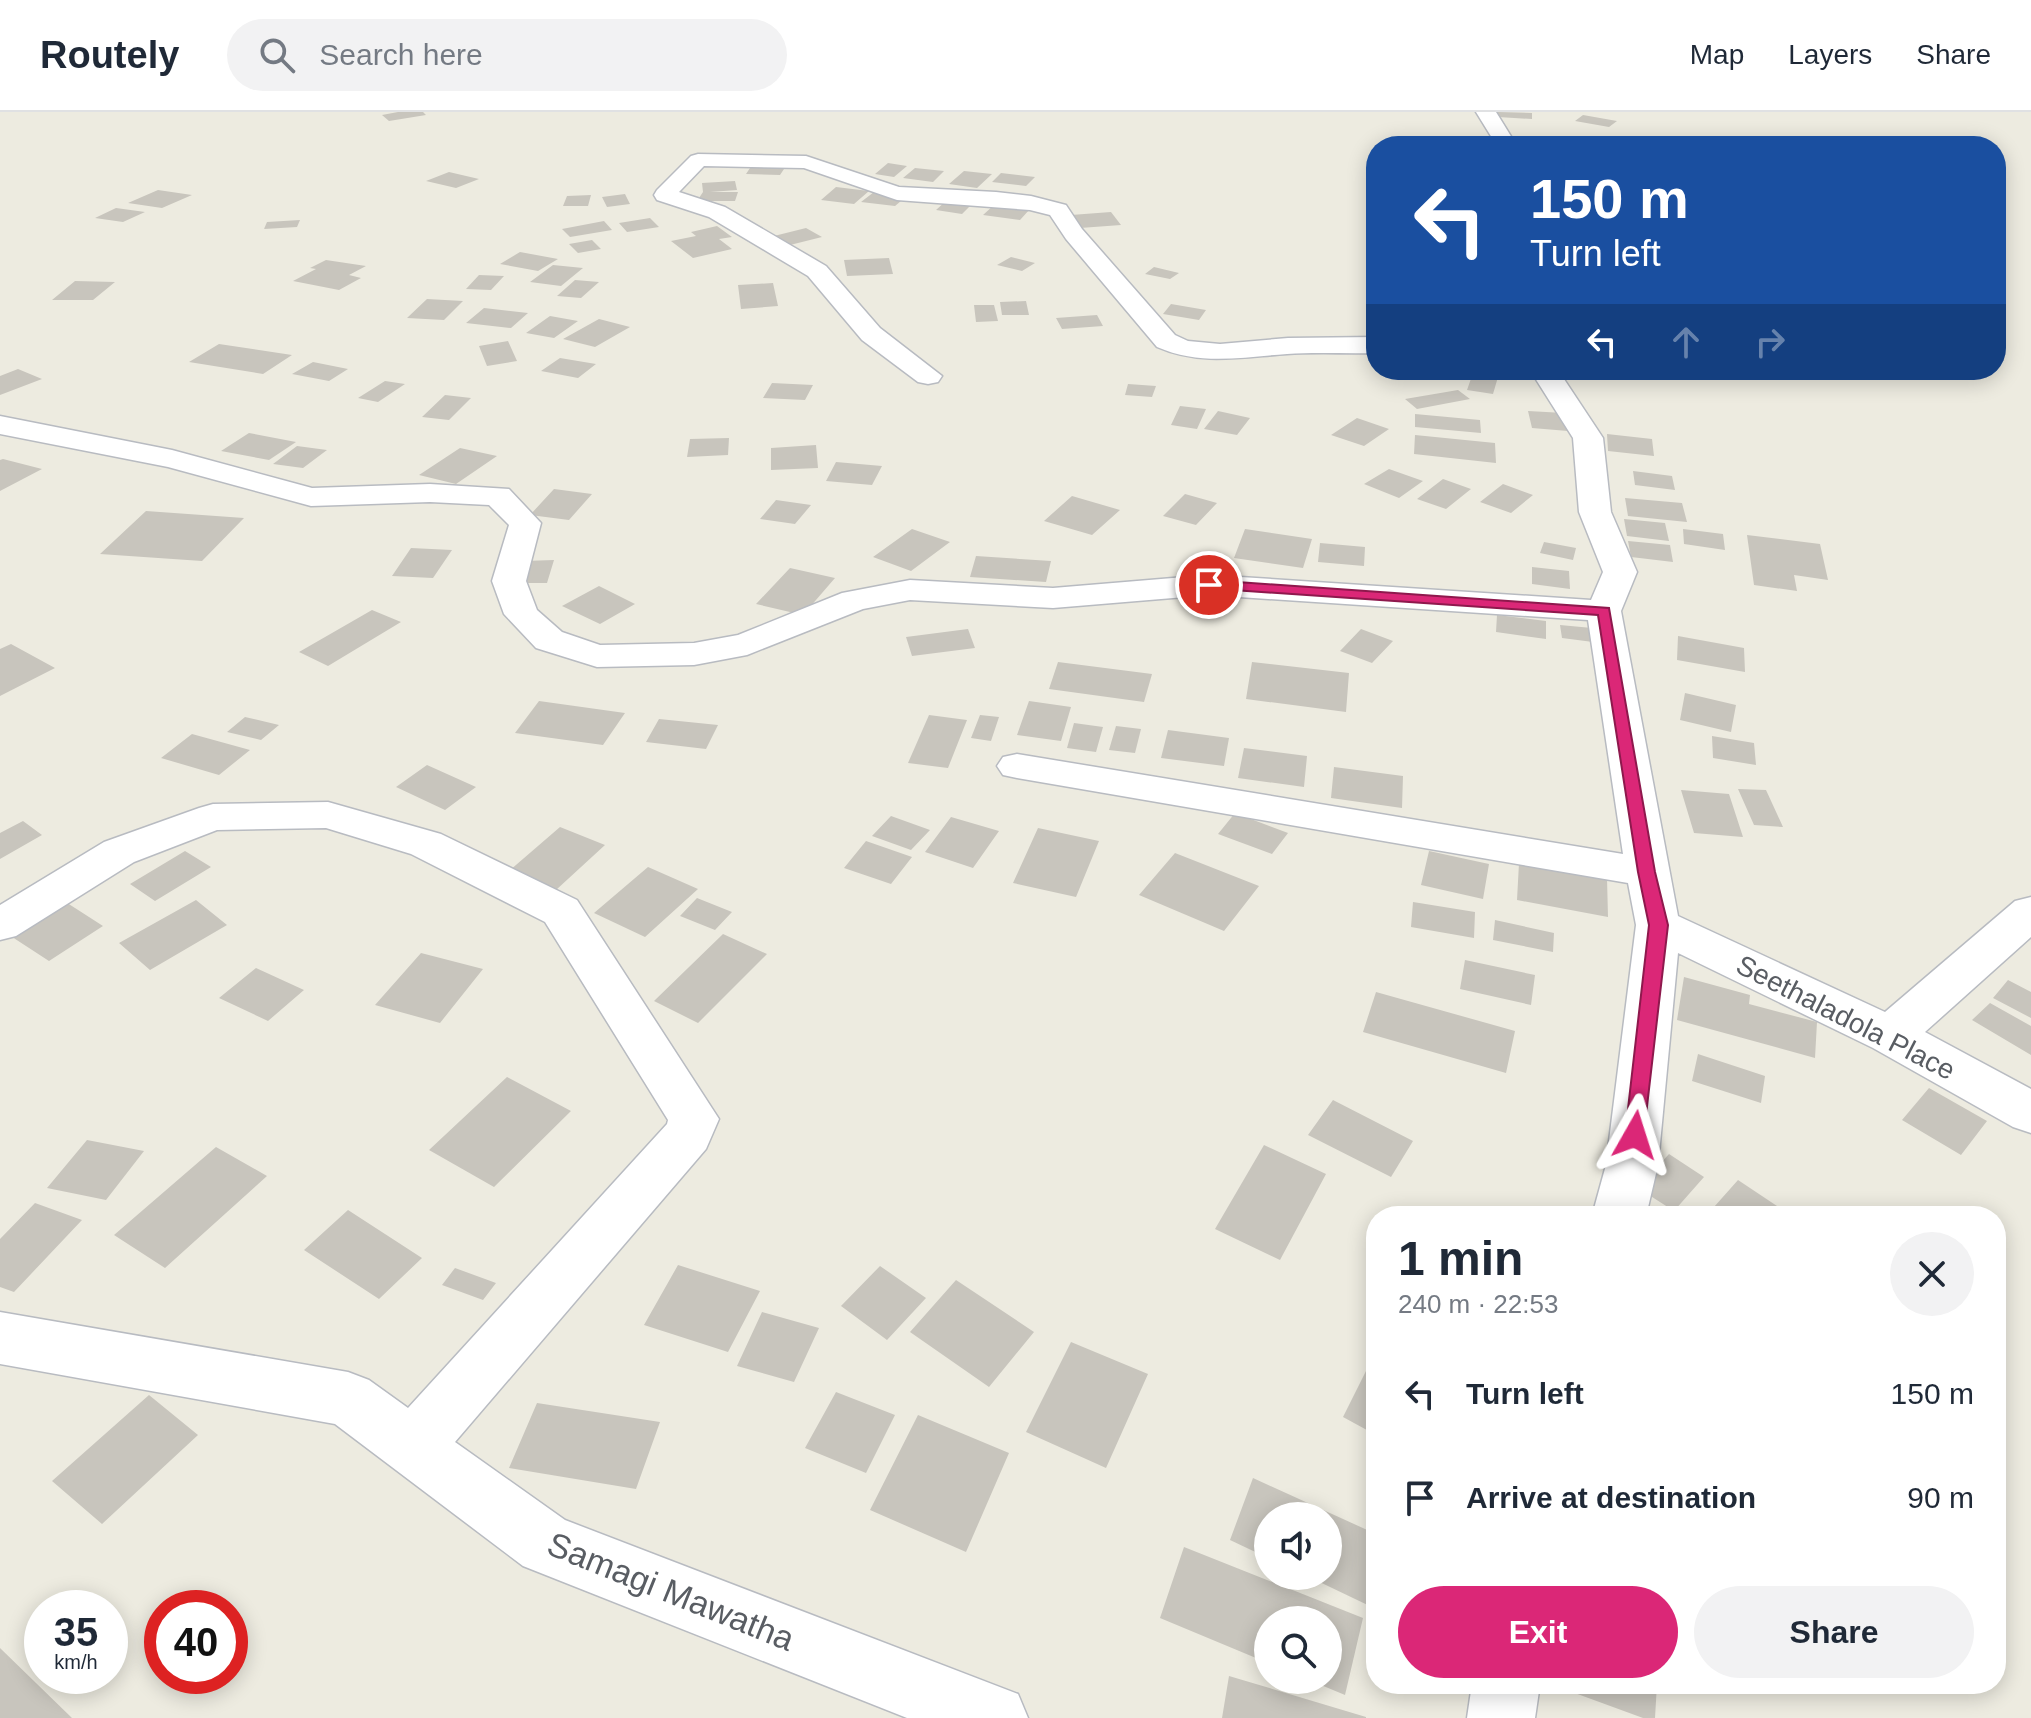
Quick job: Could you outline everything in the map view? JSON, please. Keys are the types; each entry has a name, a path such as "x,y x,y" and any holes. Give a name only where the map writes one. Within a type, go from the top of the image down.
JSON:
{"street":[{"path":"1486,112 1501,136"},
{"path":"928,376 871,334 817,271 717,212 665,195 698,160 770,159 806,162 897,193 1031,203 1058,210 1074,234 1166,341 1181,350 1227,353 1276,346 1366,345"},
{"path":"1550,380 1588,438 1595,512 1620,572 1604,611 1658,925 1632,1165 1622,1206"},
{"path":"0,425 172,459 311,497 430,493 498,496 525,523 509,581 521,614 549,640 597,656 694,654 747,644 854,600 910,590 1053,598 1209,585 1604,611"},
{"path":"1017,766 1647,872"},
{"path":"0,925 119,852 213,817 328,815 426,844 561,911 694,1119 688,1135 412,1447"},
{"path":"1890,1035 2031,912"},
{"name":"Seethaladola Place","path":"1658,925 1890,1035 2031,1113"},
{"name":"Samagi Mawatha","path":"0,1338 348,1399 545,1544 994,1718"},
{"path":"1501,1718 1505,1694"}],"building":[{"path":"423,112 426,115 389,121 382,115"},
{"path":"1498,112 1532,113 1532,119 1498,117"},
{"path":"1583,115 1617,121 1609,127 1575,121"},
{"path":"888,163 907,166 894,177 875,174"},
{"path":"752,165 786,166 780,175 746,174"},
{"path":"915,168 944,171 933,182 903,178"},
{"path":"964,171 992,174 977,188 949,184"},
{"path":"449,172 479,179 456,188 426,181"},
{"path":"1001,173 1035,177 1026,186 992,182"},
{"path":"735,181 737,190 710,192 738,192 735,201 697,201 703,192 702,183"},
{"path":"836,187 869,191 854,204 821,200"},
{"path":"158,190 192,195 162,208 128,203"},
{"path":"874,192 907,196 895,206 861,202"},
{"path":"625,194 630,204 607,207 602,197"},
{"path":"591,195 588,206 563,206 567,196"},
{"path":"947,200 973,203 962,214 936,210"},
{"path":"994,205 1030,209 1020,220 983,215"},
{"path":"116,208 145,212 123,222 95,218"},
{"path":"1111,212 1121,225 1080,228 1071,215"},
{"path":"650,218 659,227 627,232 619,223"},
{"path":"300,220 297,227 264,229 267,222"},
{"path":"604,221 612,230 570,237 562,229"},
{"path":"717,226 732,237 719,239 732,249 693,258 671,241 696,236 691,232"},
{"path":"806,228 822,237 790,245 774,236"},
{"path":"592,240 601,249 578,253 569,244"},
{"path":"520,252 558,259 538,271 500,264"},
{"path":"1011,257 1035,263 1022,271 997,265"},
{"path":"889,258 893,274 847,276 844,260"},
{"path":"326,260 366,266 349,275 361,278 339,290 293,281"},
{"path":"553,265 583,268 561,286 530,282"},
{"path":"1154,267 1179,273 1170,279 1145,274"},
{"path":"479,275 504,276 491,290 466,289"},
{"path":"575,280 599,282 581,298 557,296"},
{"path":"75,281 115,282 93,300 52,300"},
{"path":"773,283 778,306 741,309 738,285"},
{"path":"427,299 463,301 444,320 407,318"},
{"path":"1026,301 1029,315 1002,315 1000,302"},
{"path":"1171,304 1206,310 1199,320 1163,314"},
{"path":"974,305 994,305 998,321 976,322"},
{"path":"484,308 528,313 511,328 466,323"},
{"path":"1097,315 1103,326 1062,329 1056,318"},
{"path":"550,316 578,321 554,338 526,333"},
{"path":"599,319 630,327 595,347 563,339"},
{"path":"508,341 517,361 487,366 479,346"},
{"path":"219,344 292,355 263,374 189,362"},
{"path":"560,358 596,364 578,378 541,371"},
{"path":"313,362 348,369 329,381 292,374"},
{"path":"18,369 42,379 0,395 0,376"},
{"path":"1471,380 1497,380 1493,394 1467,390"},
{"path":"385,381 405,384 378,402 358,398"},
{"path":"772,383 813,385 805,400 763,398"},
{"path":"1128,384 1156,386 1152,397 1125,395"},
{"path":"1458,390 1470,399 1417,409 1405,399"},
{"path":"445,395 471,398 449,420 422,417"},
{"path":"1180,406 1206,409 1197,429 1171,425"},
{"path":"1218,411 1250,418 1237,435 1204,429"},
{"path":"1528,411 1564,413 1568,431 1532,428"},
{"path":"1415,414 1480,420 1481,433 1415,427"},
{"path":"1357,418 1389,429 1364,446 1331,435"},
{"path":"249,433 296,442 269,460 221,451"},
{"path":"1607,434 1652,439 1654,456 1608,451"},
{"path":"1415,435 1495,443 1496,463 1414,454"},
{"path":"729,438 728,455 687,457 690,439"},
{"path":"816,445 818,468 771,470 771,448"},
{"path":"297,446 327,450 303,468 273,464"},
{"path":"460,448 497,456 456,484 419,475"},
{"path":"0,460 42,469 0,491"},
{"path":"836,462 882,466 872,485 826,481"},
{"path":"1389,469 1423,481 1399,498 1364,484"},
{"path":"1633,471 1672,476 1675,490 1635,485"},
{"path":"1443,479 1471,489 1446,509 1417,499"},
{"path":"1503,484 1533,495 1511,513 1480,502"},
{"path":"554,489 592,494 569,520 530,515"},
{"path":"1185,494 1217,503 1196,525 1163,516"},
{"path":"1072,496 1120,510 1092,535 1044,521"},
{"path":"1625,498 1682,503 1687,522 1628,516"},
{"path":"776,500 811,505 795,524 760,519"},
{"path":"146,511 244,518 202,561 100,554"},
{"path":"1624,519 1665,523 1669,541 1627,536"},
{"path":"912,529 950,542 911,571 873,557"},
{"path":"1245,529 1312,539 1303,568 1234,558"},
{"path":"1683,529 1723,534 1725,550 1684,544"},
{"path":"1747,535 1820,544 1828,580 1794,575 1797,591 1754,585"},
{"path":"1628,541 1670,545 1673,562 1631,557"},
{"path":"1544,542 1576,548 1573,560 1540,553"},
{"path":"1320,543 1365,547 1364,566 1318,562"},
{"path":"411,548 452,550 433,578 392,576"},
{"path":"976,556 1051,561 1046,582 970,577"},
{"path":"554,560 547,583 517,583 524,561"},
{"path":"1532,567 1569,571 1570,589 1532,584"},
{"path":"790,568 835,578 803,615 756,604"},
{"path":"599,586 635,604 600,624 562,606"},
{"path":"372,610 401,622 328,666 299,652"},
{"path":"1497,615 1546,621 1546,639 1496,632"},
{"path":"1560,625 1592,628 1593,642 1562,638"},
{"path":"968,629 975,648 912,656 906,637"},
{"path":"1361,629 1393,641 1372,663 1340,651"},
{"path":"1678,636 1744,648 1745,672 1677,660"},
{"path":"11,644 55,668 0,696 0,649"},
{"path":"1058,662 1152,674 1144,702 1049,689"},
{"path":"1252,662 1349,673 1346,712 1246,699"},
{"path":"1685,693 1736,705 1731,732 1680,720"},
{"path":"539,701 625,713 603,745 515,733"},
{"path":"1029,701 1071,707 1061,741 1017,735"},
{"path":"929,715 967,720 948,768 908,763"},
{"path":"980,715 999,717 991,741 971,738"},
{"path":"245,717 279,725 261,740 227,732"},
{"path":"659,719 718,725 706,749 646,742"},
{"path":"1074,723 1103,727 1096,752 1067,748"},
{"path":"1116,726 1141,729 1135,753 1109,750"},
{"path":"1168,730 1229,738 1224,766 1161,758"},
{"path":"192,734 250,750 219,775 161,758"},
{"path":"1712,736 1754,743 1756,765 1713,758"},
{"path":"1244,748 1307,756 1304,787 1238,778"},
{"path":"427,765 476,787 445,810 396,787"},
{"path":"1334,767 1403,776 1402,808 1331,798"},
{"path":"1738,789 1766,790 1783,827 1754,825"},
{"path":"1681,790 1729,794 1743,837 1694,833"},
{"path":"1235,813 1288,833 1272,854 1218,834"},
{"path":"891,816 930,830 911,850 872,836"},
{"path":"951,817 999,831 973,868 925,852"},
{"path":"23,821 42,835 0,859 0,833"},
{"path":"560,827 605,845 556,890 509,871"},
{"path":"1038,828 1099,841 1076,897 1013,883"},
{"path":"866,841 912,857 891,884 844,868"},
{"path":"185,851 211,867 155,901 130,884"},
{"path":"1429,851 1489,864 1483,899 1421,885"},
{"path":"1175,853 1259,886 1224,931 1139,895"},
{"path":"1519,863 1607,878 1608,917 1517,900"},
{"path":"648,867 698,889 645,937 594,913"},
{"path":"697,898 732,912 715,930 680,916"},
{"path":"61,899 103,926 49,961 6,933"},
{"path":"196,900 227,925 150,970 119,943"},
{"path":"1413,902 1475,912 1474,938 1411,927"},
{"path":"1495,920 1554,933 1553,952 1493,940"},
{"path":"723,934 767,954 698,1023 654,1001"},
{"path":"421,953 483,969 440,1023 375,1005"},
{"path":"1465,960 1535,975 1531,1005 1460,989"},
{"path":"256,968 304,990 268,1021 219,998"},
{"path":"1684,977 1750,995 1749,1004 1817,1022 1815,1058 1677,1020"},
{"path":"2008,980 2031,992 2031,1018 1993,998"},
{"path":"1376,992 1515,1031 1506,1073 1363,1032"},
{"path":"1990,1003 2031,1026 2031,1055 1972,1020"},
{"path":"1698,1054 1765,1076 1761,1103 1692,1081"},
{"path":"507,1077 571,1111 494,1187 429,1150"},
{"path":"1929,1088 1987,1121 1961,1155 1902,1120"},
{"path":"1333,1100 1413,1141 1391,1177 1308,1135"},
{"path":"87,1140 144,1151 106,1200 47,1188"},
{"path":"1264,1145 1326,1174 1280,1260 1215,1229"},
{"path":"216,1147 267,1176 165,1268 114,1235"},
{"path":"1669,1154 1704,1177 1678,1206 1666,1206 1638,1188"},
{"path":"1738,1180 1777,1206 1715,1206"},
{"path":"35,1203 82,1220 14,1292 0,1287 0,1239"},
{"path":"348,1210 422,1258 379,1299 304,1250"},
{"path":"678,1265 760,1291 728,1352 644,1325"},
{"path":"880,1266 926,1298 887,1340 841,1306"},
{"path":"455,1268 496,1283 483,1300 442,1285"},
{"path":"956,1280 1034,1332 989,1387 910,1332"},
{"path":"762,1312 819,1328 794,1382 737,1366"},
{"path":"1071,1342 1148,1374 1106,1468 1026,1432"},
{"path":"1366,1371 1366,1430 1343,1417"},
{"path":"836,1392 895,1415 866,1473 805,1448"},
{"path":"149,1395 198,1435 102,1524 52,1481"},
{"path":"537,1403 660,1422 636,1489 509,1468"},
{"path":"918,1415 1009,1453 966,1552 870,1510"},
{"path":"1253,1478 1306,1502 1254,1502 1254,1551 1230,1540"},
{"path":"1342,1519 1366,1529 1366,1604 1336,1590 1342,1590"},
{"path":"1184,1547 1254,1575 1254,1590 1292,1590 1333,1606 1254,1606 1254,1657 1160,1618"},
{"path":"1342,1610 1363,1618 1345,1695 1342,1694"},
{"path":"0,1648 24,1671 24,1694 47,1694 72,1718 0,1718"},
{"path":"1229,1676 1254,1683 1254,1694 1289,1694 1366,1717 1366,1718 1222,1718"},
{"path":"1577,1694 1656,1694 1655,1718 1643,1718"}],"route":[{"path":"1209,585 1604,611 1658,925 1635,1135"}]}
